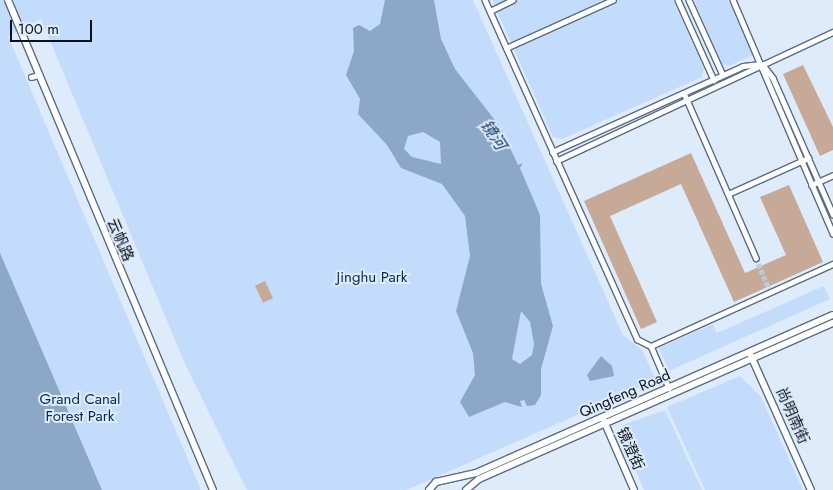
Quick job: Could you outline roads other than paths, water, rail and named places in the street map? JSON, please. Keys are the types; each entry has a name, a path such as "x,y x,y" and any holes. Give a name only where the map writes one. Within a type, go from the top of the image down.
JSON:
{"street":[{"name":"云帆路","path":"8,0 213,490"},
{"path":"485,0 632,333 651,346 671,392"},
{"path":"490,11 514,0"},
{"path":"506,48 613,0"},
{"path":"678,0 714,80"},
{"path":"689,0 723,76"},
{"path":"733,0 833,233"},
{"path":"552,152 723,76 762,64 833,32"},
{"path":"556,161 748,76 762,64"},
{"path":"762,64 773,78 833,214"},
{"path":"30,77 39,74"},
{"path":"684,93 756,258"},
{"path":"728,194 808,158"},
{"path":"812,185 833,175"},
{"path":"651,346 770,290 833,264"},
{"name":"Qingfeng Road","path":"466,490 479,478 751,356 833,316"},
{"name":"Qingfeng Road","path":"751,356 833,323"},
{"name":"尚明南街","path":"751,356 811,490"},
{"name":"Qingfeng Road","path":"429,490 436,482 462,479 604,421"},
{"name":"镜澄街","path":"604,421 634,490"}],"water":[{"name":"镜河","path":"385,0 434,0 441,39 455,69 501,128 518,165 523,163 520,168 540,215 541,284 553,326 541,369 541,395 535,405 527,406 524,400 520,401 522,407 505,402 469,417 460,402 475,375 473,353 456,311 470,256 465,216 442,184 401,168 387,145 358,114 360,99 346,75 354,51 353,28 359,25 370,31 380,24","holes":["423,132 440,142 441,164 412,157 404,149 408,136","521,311 530,322 534,344 532,355 520,364 512,359"]},
{"path":"0,253 102,490 0,490"},
{"path":"601,356 612,366 614,376 590,381 587,375"}],"tunnel":[{"path":"756,258 769,288"}],"park label":[{"name":"Jinghu Park","path":"372,278"},
{"name":"Grand Canal Forest Park","path":"80,408"}]}
